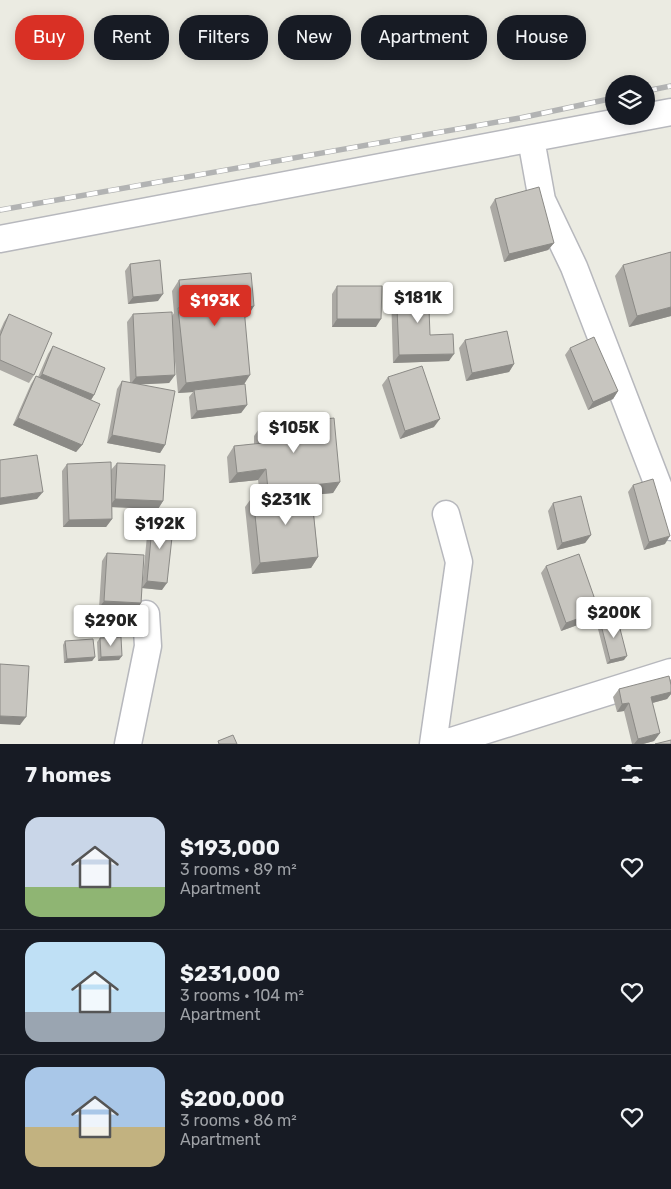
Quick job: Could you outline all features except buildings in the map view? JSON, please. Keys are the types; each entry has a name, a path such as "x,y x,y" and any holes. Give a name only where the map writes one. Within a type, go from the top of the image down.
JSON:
{"street":[{"path":"0,239 671,112"},
{"path":"531,140 542,200 578,276 665,503 671,527"},
{"path":"433,744 459,562 446,514"},
{"path":"128,744 148,646 146,614"},
{"path":"442,744 671,672"}],"railway":[{"path":"655,89 671,86"},
{"path":"0,210 520,118 605,100"}]}
